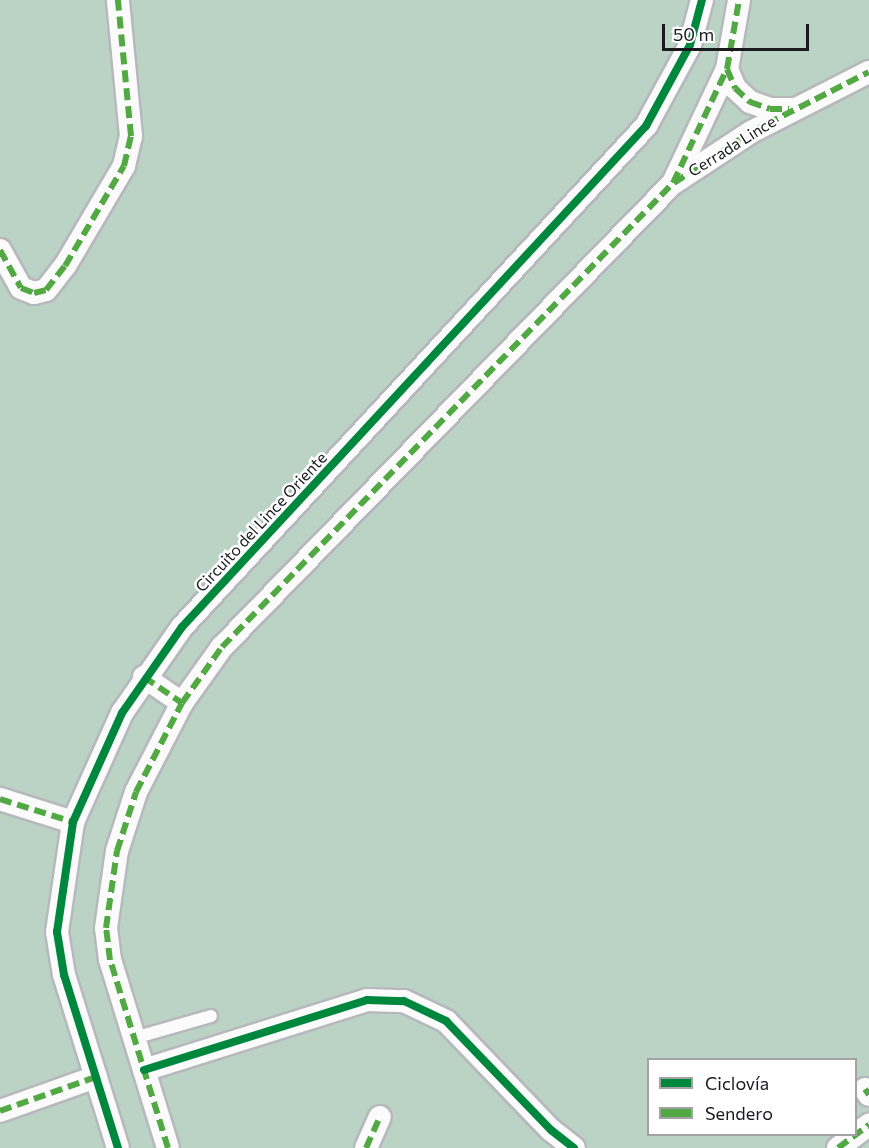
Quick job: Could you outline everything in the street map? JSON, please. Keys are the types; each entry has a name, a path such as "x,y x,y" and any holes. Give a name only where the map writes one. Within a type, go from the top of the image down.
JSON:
{"street":[{"path":"0,250 21,288 34,293 46,290 65,266 124,166 131,136 118,0"},
{"name":"Circuito del Lince Oriente","path":"118,1148 64,975 57,932 73,822 103,752 144,677 182,627 646,126 690,45 702,0"},
{"path":"168,1148 110,960 106,928 110,891 136,792 182,703 222,647 673,183 727,69 739,0"},
{"name":"Cerrada Lince","path":"727,69 735,88 750,102 770,109 792,109"},
{"name":"Cerrada Lince","path":"673,183 792,109 869,72"},
{"path":"144,677 182,703"},
{"path":"0,800 73,822"},
{"path":"144,1070 367,1000 404,1000 446,1021 551,1130 574,1148"},
{"path":"0,1111 96,1077"},
{"path":"366,1148 380,1117"},
{"path":"838,1148 854,1136"}],"lane":[{"path":"134,1038 211,1016"}],"green space":[{"path":"0,0 869,0 869,1148 0,1148"}],"marked path":[{"path":"0,250 21,288 34,293 46,290 65,266 124,166 131,136 118,0"},
{"path":"168,1148 110,960 106,928 117,851 136,792 182,703 222,647 673,183 727,69 739,0"},
{"path":"727,69 735,88 750,102 770,109 789,109"},
{"path":"674,183 751,132 869,72"},
{"path":"144,677 182,703"},
{"path":"0,799 73,822"},
{"path":"0,1111 96,1077"},
{"path":"865,1089 869,1095"},
{"path":"366,1148 380,1117"},
{"path":"857,1134 869,1125"},
{"path":"838,1148 854,1136"}],"cycle path":[{"path":"118,1148 64,975 57,932 73,822 122,713 182,627 646,126 690,45 702,0"},
{"path":"144,1070 367,1000 404,1001 446,1021 551,1130 574,1148"}]}
